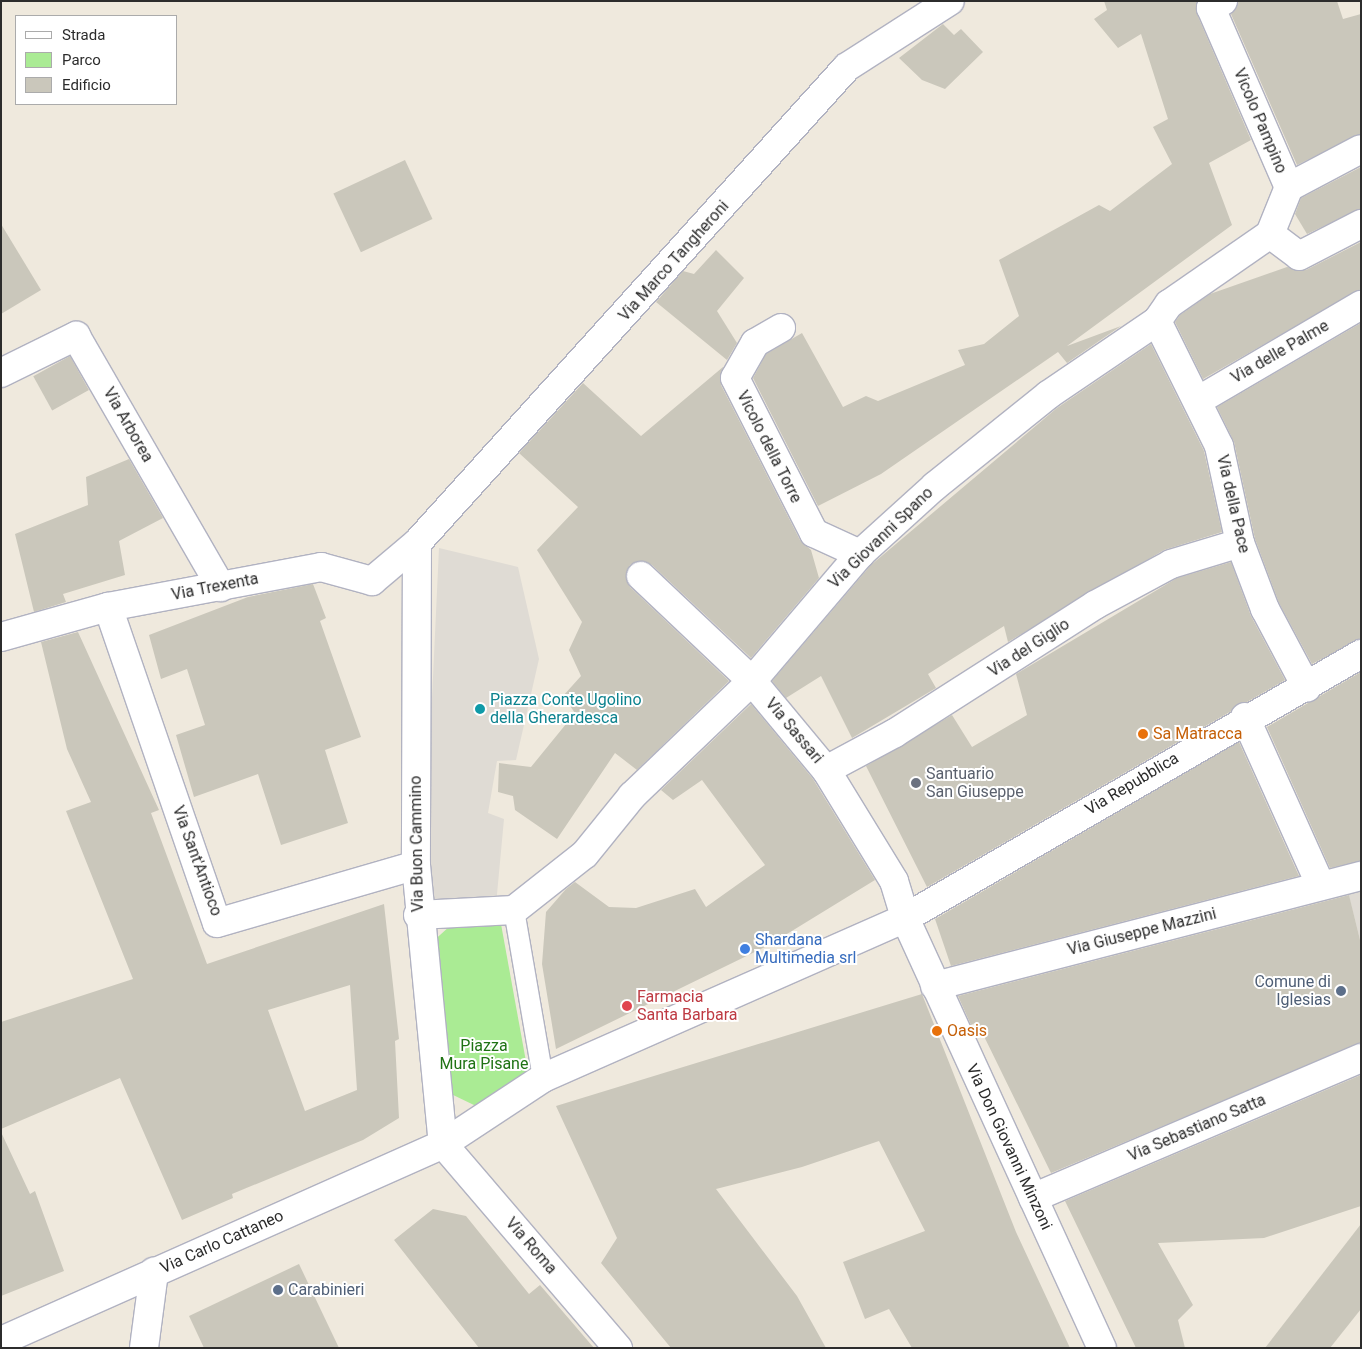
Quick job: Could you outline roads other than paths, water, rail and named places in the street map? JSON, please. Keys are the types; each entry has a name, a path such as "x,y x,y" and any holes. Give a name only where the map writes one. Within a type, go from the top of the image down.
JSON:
{"street":[{"name":"Via Marco Tangheroni","path":"417,543 847,67 950,1"},
{"name":"Vicolo Pampino","path":"1217,4 1289,187 1270,234"},
{"path":"1289,187 1361,150"},
{"path":"1270,234 1299,256 1361,224"},
{"name":"Via Giovanni Spano","path":"514,910 585,854 632,796 752,681 860,554 935,486 1048,395 1157,321 1169,304 1270,234"},
{"name":"Via delle Palme","path":"1198,400 1361,305"},
{"name":"Via della Pace","path":"1157,321 1198,400 1224,460 1240,543 1265,609 1307,688"},
{"name":"Vicolo della Torre","path":"782,328 754,343 735,378 814,533 860,554"},
{"name":"Via Arborea","path":"1,373 76,336 221,586"},
{"name":"Via Trexenta","path":"1,637 108,608 322,567 372,581 417,543"},
{"name":"Via Buon Cammino","path":"417,543 416,866 418,915 443,1144"},
{"name":"Via del Giglio","path":"826,770 895,733 1095,605 1172,564 1240,543"},
{"name":"Via Sassari","path":"641,576 752,681 826,770 894,881 904,918"},
{"name":"Via Sant'Antioco","path":"108,608 217,923 416,866"},
{"name":"Via Repubblica","path":"543,1078 904,918 1245,717 1307,688 1361,654"},
{"path":"1245,717 1321,886"},
{"name":"Via Giuseppe Mazzini","path":"935,986 1355,877"},
{"path":"418,915 514,910"},
{"name":"Via Don Giovanni Minzoni","path":"904,918 1102,1348"},
{"name":"Via Sebastiano Satta","path":"1033,1198 1361,1058"},
{"name":"Via Carlo Cattaneo","path":"1,1341 443,1144 543,1078"},
{"name":"Via Roma","path":"443,1144 618,1348"},
{"path":"144,1348 154,1272"}],"lane":[{"path":"514,910 543,1078"}],"place":[{"name":"Piazza Conte Ugolino della Gherardesca","path":"480,709"},
{"name":"Sa Matracca","path":"1143,734"},
{"name":"Santuario San Giuseppe","path":"916,783"},
{"name":"Shardana Multimedia srl","path":"745,949"},
{"name":"Comune di Iglesias","path":"1341,991"},
{"name":"Farmacia Santa Barbara","path":"627,1006"},
{"name":"Oasis","path":"937,1031"},
{"name":"Carabinieri","path":"278,1290"}],"park label":[{"name":"Piazza Mura Pisane","path":"484,1055"}]}
